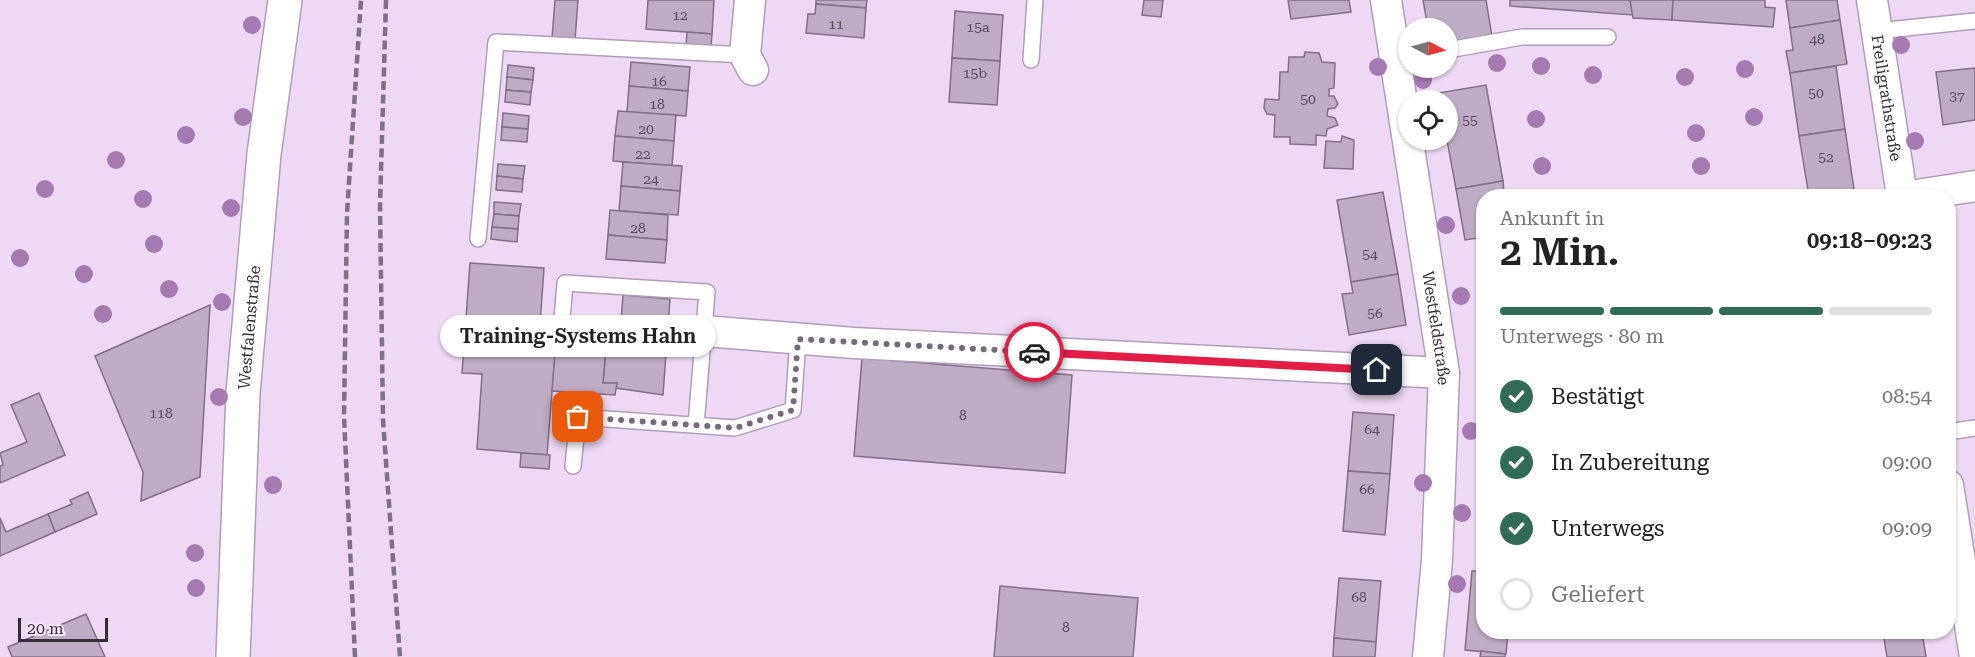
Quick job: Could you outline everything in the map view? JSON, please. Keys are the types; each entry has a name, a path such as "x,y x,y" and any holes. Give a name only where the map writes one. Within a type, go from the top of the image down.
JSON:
{"street":[{"name":"Westfalenstraße","path":"233,657 243,393 264,154 285,0"},
{"path":"749,62 750,0"},
{"name":"Westfeldstraße","path":"1386,0 1398,44"},
{"name":"Freiligrathstraße","path":"1872,0 1901,189"},
{"name":"Westfeldstraße","path":"1405,78 1444,373 1437,560 1428,657"},
{"path":"1956,189 1975,186"},
{"path":"704,331 798,339 1444,373"},
{"path":"1956,528 1971,610 1975,657"}],"lane":[{"path":"1031,60 1035,0"},
{"path":"1877,31 1975,21"},
{"path":"1458,48 1522,37 1608,37"},
{"path":"478,239 496,42 749,62"},
{"path":"562,319 565,283 707,292 696,425"},
{"path":"573,466 578,417 735,428 793,410 798,339"},
{"path":"1956,431 1975,428"}],"building":[{"path":"555,0 578,0 575,40 552,38"},
{"path":"648,0 714,0 712,34 646,29"},
{"path":"816,0 867,0 866,8 816,4"},
{"path":"1144,0 1163,0 1161,17 1142,15"},
{"path":"1288,0 1349,0 1351,12 1291,19"},
{"path":"1423,0 1486,0 1492,37 1458,42 1458,18 1426,18"},
{"path":"1510,0 1630,0 1633,15 1510,6"},
{"path":"1630,0 1673,0 1672,20 1633,18"},
{"path":"1673,0 1765,0 1765,7 1775,8 1773,27 1672,20"},
{"path":"1786,0 1837,0 1840,20 1790,28"},
{"path":"816,4 866,8 864,38 806,33 808,14 815,14"},
{"path":"955,11 1003,15 1000,61 952,58"},
{"path":"1840,20 1847,64 1790,73 1786,51 1793,50 1790,28"},
{"path":"687,32 712,34 711,47 686,46"},
{"path":"1305,52 1319,53 1322,62 1335,63 1334,88 1329,89 1329,96 1334,96 1338,104 1335,108 1328,109 1327,116 1335,118 1338,125 1327,129 1326,136 1316,135 1316,145 1290,144 1290,137 1274,137 1275,115 1267,114 1264,108 1265,99 1279,100 1280,72 1288,72 1289,57 1304,57"},
{"path":"952,58 1000,61 997,105 949,102"},
{"path":"631,62 690,67 688,91 629,86"},
{"path":"508,65 534,68 533,80 507,77"},
{"path":"1836,66 1845,129 1799,136 1790,73"},
{"path":"1975,68 1975,120 1943,125 1936,72"},
{"path":"507,77 533,80 531,92 506,90"},
{"path":"1486,85 1503,181 1456,189 1449,150 1458,150 1458,90 1456,90"},
{"path":"629,86 688,91 686,116 627,112"},
{"path":"506,90 531,92 530,105 505,102"},
{"path":"618,111 676,115 674,141 615,136"},
{"path":"503,113 529,116 528,129 502,127"},
{"path":"502,127 528,129 527,142 501,140"},
{"path":"1845,129 1854,189 1808,189 1799,136"},
{"path":"615,136 674,141 672,166 613,161"},
{"path":"1342,136 1354,140 1353,169 1324,168 1326,141 1341,142"},
{"path":"623,162 682,166 680,191 621,186"},
{"path":"498,164 525,166 523,179 497,176"},
{"path":"497,176 523,179 522,192 496,190"},
{"path":"1503,181 1504,189 1476,189 1476,238 1465,240 1456,189"},
{"path":"621,186 680,191 678,215 619,211"},
{"path":"1383,192 1398,274 1351,282 1337,200"},
{"path":"494,202 521,204 519,216 494,214"},
{"path":"610,210 668,215 667,240 608,235"},
{"path":"494,214 519,216 518,229 492,227"},
{"path":"492,227 518,229 517,242 491,239"},
{"path":"608,235 667,240 665,263 606,259"},
{"path":"470,263 544,268 540,325 567,327 566,343 556,342 547,455 477,449 482,374 462,373"},
{"path":"1398,274 1406,325 1349,335 1342,294 1353,293 1351,282"},
{"path":"623,295 670,299 663,395 616,388 617,383 603,383 606,346 619,347"},
{"path":"210,305 200,477 141,501 143,472 95,356"},
{"path":"556,342 606,346 603,383 617,383 615,395 552,391"},
{"path":"862,358 1072,375 1065,473 854,456"},
{"path":"39,393 65,455 0,483 0,466 3,465 0,453 27,442 11,405"},
{"path":"1353,412 1394,415 1390,474 1348,471"},
{"path":"521,453 550,455 549,469 520,467"},
{"path":"1348,471 1390,474 1385,535 1343,531"},
{"path":"88,492 97,514 55,532 48,514 72,504 70,500"},
{"path":"48,514 55,532 0,556 0,518 6,532"},
{"path":"1472,571 1476,571 1476,639 1507,639 1506,654 1465,650"},
{"path":"1339,578 1381,581 1376,642 1334,638"},
{"path":"1000,586 1138,598 1133,657 994,657"},
{"path":"86,614 105,657 12,657 8,647"},
{"path":"1334,638 1376,642 1375,657 1333,657"},
{"path":"1884,639 1923,639 1926,657 1887,657"},
{"path":"1481,651 1505,654 1505,657 1480,657"}],"railway":[{"path":"355,657 344,416 347,213 361,0"},
{"path":"386,0 380,206 383,420 400,657"}],"way so far":[{"path":"578,417 735,428 793,410 798,339 1034,352"}],"place":[{"name":"Training-Systems Hahn","path":"578,417"}],"route":[{"path":"1034,352 1377,370"}]}
